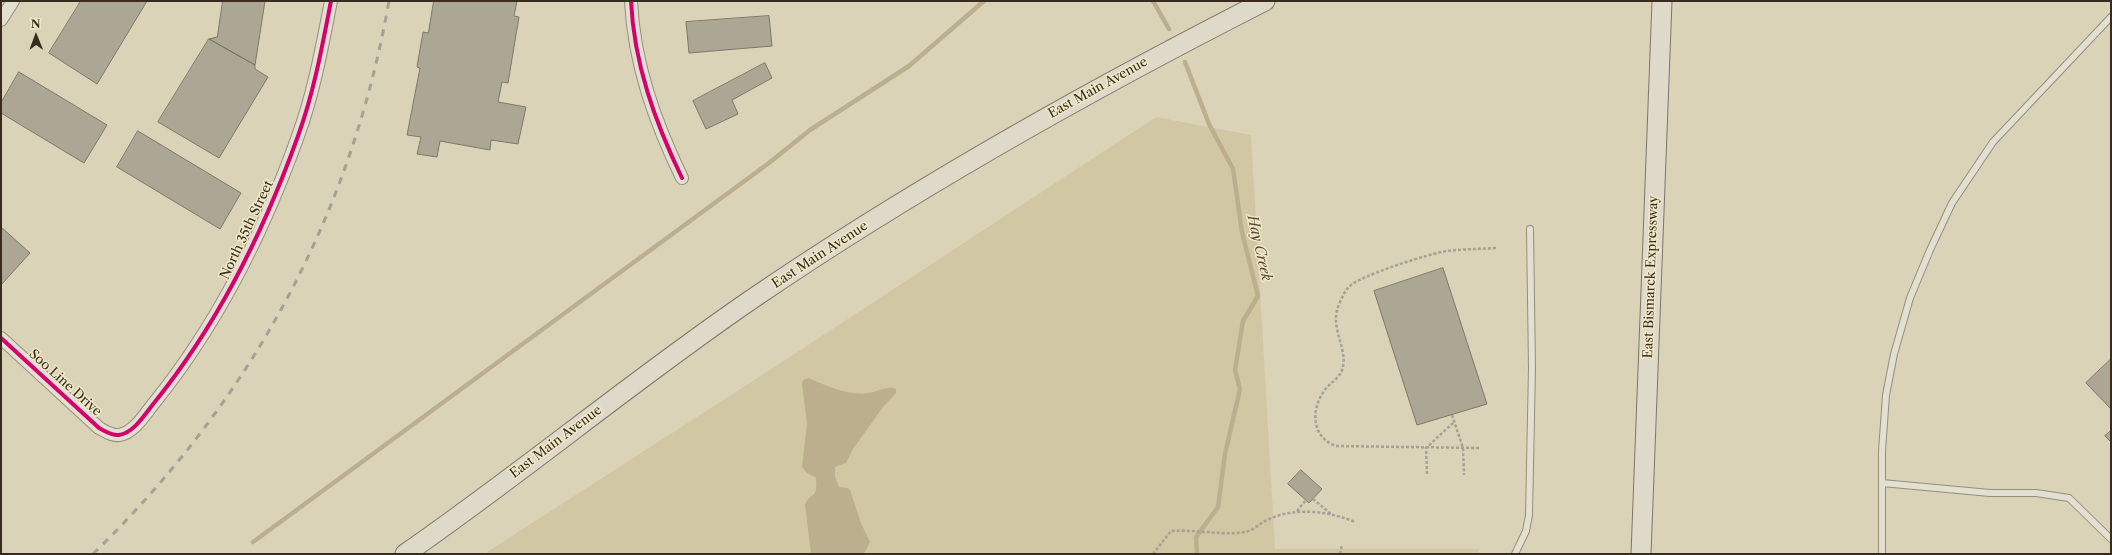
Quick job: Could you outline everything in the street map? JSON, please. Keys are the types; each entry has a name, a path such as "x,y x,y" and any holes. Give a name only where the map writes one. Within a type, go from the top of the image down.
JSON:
{"main road":[{"name":"East Main Avenue","path":"405,554 464,513 650,371 758,295 892,208 1020,131 1158,55 1265,1"},
{"name":"East Bismarck Expressway","path":"1641,554 1662,1"}],"street":[{"path":"1,20 13,1"},
{"name":"North 35th Street","path":"118,435 128,431 137,424 186,361 210,324 247,257 266,218 299,135 315,78 331,1"},
{"path":"631,1 634,34 646,90 663,138 682,178"},
{"name":"Soo Line Drive","path":"1,338 100,428 109,434 118,435"}],"lane":[{"path":"1882,554 1882,483 1886,395 1894,354 1910,298 1952,203 1993,142 2111,17"},
{"path":"1515,554 1526,531 1529,515 1532,368 1530,229"},
{"path":"1882,483 1990,493 2036,493 2069,498 2111,539"}],"path":[{"path":"1479,448 1336,446 1329,443 1318,432 1314,416 1320,398 1327,387 1341,374 1342,353 1335,327 1338,306 1349,286 1370,275 1446,251 1496,248"},
{"path":"1452,415 1463,448 1464,475"},
{"path":"1427,474 1426,448 1454,422"},
{"path":"1314,499 1332,515"},
{"path":"1296,511 1306,500"},
{"path":"1153,554 1171,531 1185,530 1223,533 1246,532 1268,519 1286,512 1296,511 1343,516 1355,522"},
{"path":"1340,554 1342,545"}],"shaded area":[{"path":"1156,117 1251,135 1275,549 1478,549 1479,554 484,554 773,368"},
{"path":"808,378 838,390 861,394 882,389 896,389 896,393 883,407 853,449 846,463 835,467 835,477 839,487 848,488 850,490 861,523 870,542 864,554 811,554 805,505 809,498 815,493 816,478 807,473 802,467 807,423 802,384 803,380"}],"building":[{"path":"81,1 147,1 97,84 49,53"},
{"path":"223,1 265,1 255,65 209,39 217,37"},
{"path":"434,1 517,1 514,16 519,17 508,83 502,82 498,102 526,107 518,144 491,140 490,150 440,141 437,157 417,154 421,137 407,135 420,68 417,67 423,32 428,33"},
{"path":"769,16 772,46 689,53 686,22"},
{"path":"209,39 255,65 255,69 268,77 219,158 158,122"},
{"path":"765,63 772,78 732,100 738,114 706,129 693,101"},
{"path":"19,72 107,125 84,163 1,113 1,103"},
{"path":"138,131 241,193 220,229 117,167"},
{"path":"1,227 30,253 1,285"},
{"path":"1443,268 1487,404 1417,425 1374,291"},
{"path":"2111,359 2111,409 2086,383"},
{"path":"2111,431 2111,442 2105,436"},
{"path":"1301,470 1322,489 1309,503 1288,484"}],"waterway":[{"path":"253,542 769,163 810,130 909,66 984,1"},
{"name":"Hay Creek","path":"1153,1 1169,29"},
{"name":"Hay Creek","path":"1185,62 1209,124 1233,169 1242,232 1258,296 1243,321 1235,370 1240,389 1225,454 1218,507 1196,537 1197,554"}],"railway":[{"path":"93,554 149,495 200,433 246,369 286,301 320,231 349,157 372,81 389,1"}],"cycle path":[{"path":"1,338 99,428 111,434 119,435 130,431 139,422 177,373 219,309 237,276 270,207 285,172 309,103 331,1"},
{"path":"631,1 636,47 641,70 663,136 682,178"}]}
